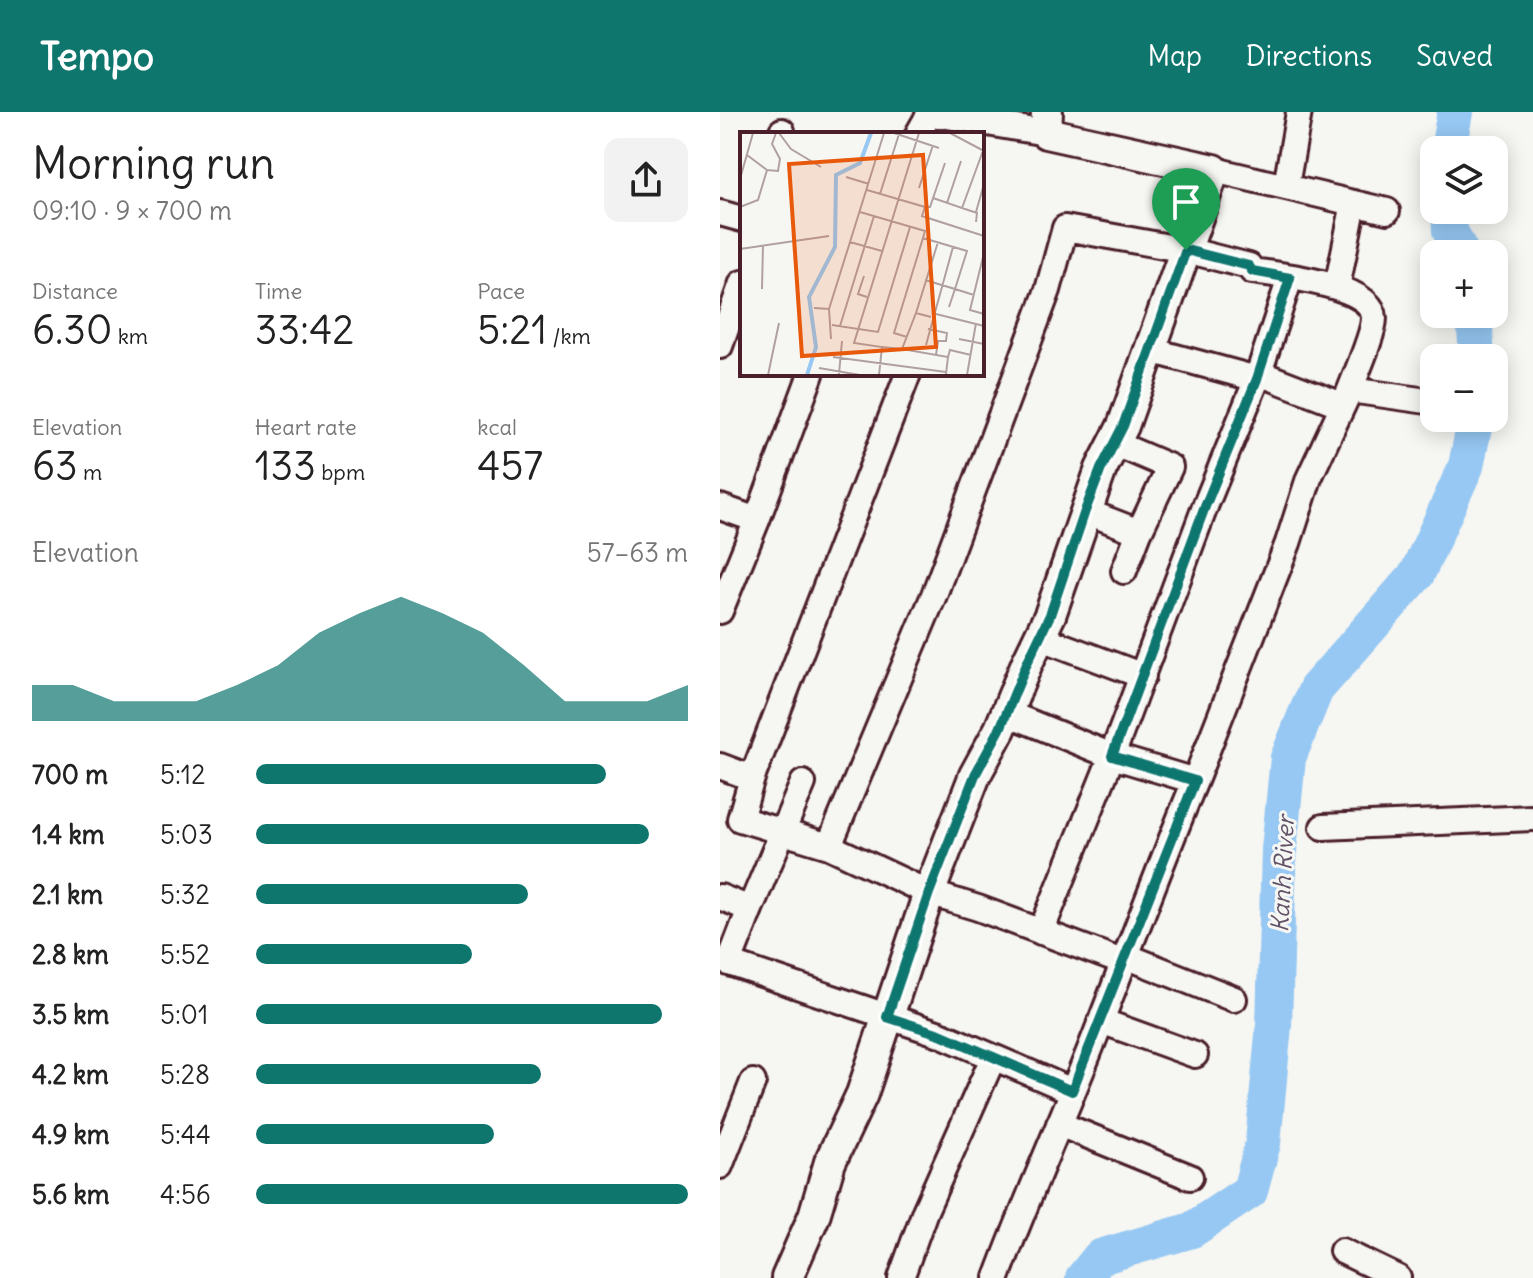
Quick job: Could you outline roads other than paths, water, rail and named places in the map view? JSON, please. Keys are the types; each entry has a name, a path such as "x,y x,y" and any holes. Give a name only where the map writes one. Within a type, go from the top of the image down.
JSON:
{"street":[{"path":"919,132 928,112 1047,122 1214,170 1387,211"},
{"path":"1286,186 1299,112"},
{"path":"787,1278 814,1216 830,1162 862,1094 929,893 975,775 1007,713 1050,615 1101,469 1123,426 1214,170"},
{"path":"1337,287 1354,203"},
{"path":"720,213 740,218"},
{"path":"829,846 946,565 1048,290 1065,228 1186,250 1249,266 1252,271 1337,287 1367,303 1374,314 1374,321 1346,398 1309,478 1288,543 997,1278"},
{"path":"1041,932 1258,376 1290,278"},
{"path":"720,346 735,300"},
{"path":"1150,350 1346,398 1420,401"},
{"path":"722,602 757,520 810,376"},
{"path":"907,376 752,778 740,819 829,846 929,893 1234,999"},
{"path":"1114,443 1170,467 1124,571"},
{"path":"720,507 757,520"},
{"path":"1085,511 1139,532"},
{"path":"1039,637 1143,676"},
{"path":"1007,713 1112,756 1195,781"},
{"path":"720,766 752,778"},
{"path":"803,783 725,962 940,1034 1072,1091"},
{"path":"1323,827 1533,818"},
{"path":"720,897 750,909"},
{"path":"1101,1021 1195,1055"},
{"path":"901,1278 925,1211 993,1058"},
{"path":"720,1166 753,1082"},
{"path":"1059,1124 1190,1177"},
{"path":"1342,1251 1398,1278"}],"waterway":[{"name":"Kanh River","path":"1451,136 1455,112"},
{"name":"Kanh River","path":"1450,224 1455,240"},
{"name":"Kanh River","path":"1475,328 1476,344"},
{"name":"Kanh River","path":"1083,1278 1100,1257 1192,1230 1250,1191 1263,1143 1274,1025 1279,850 1288,758 1316,689 1417,574 1466,466 1473,432"}]}
